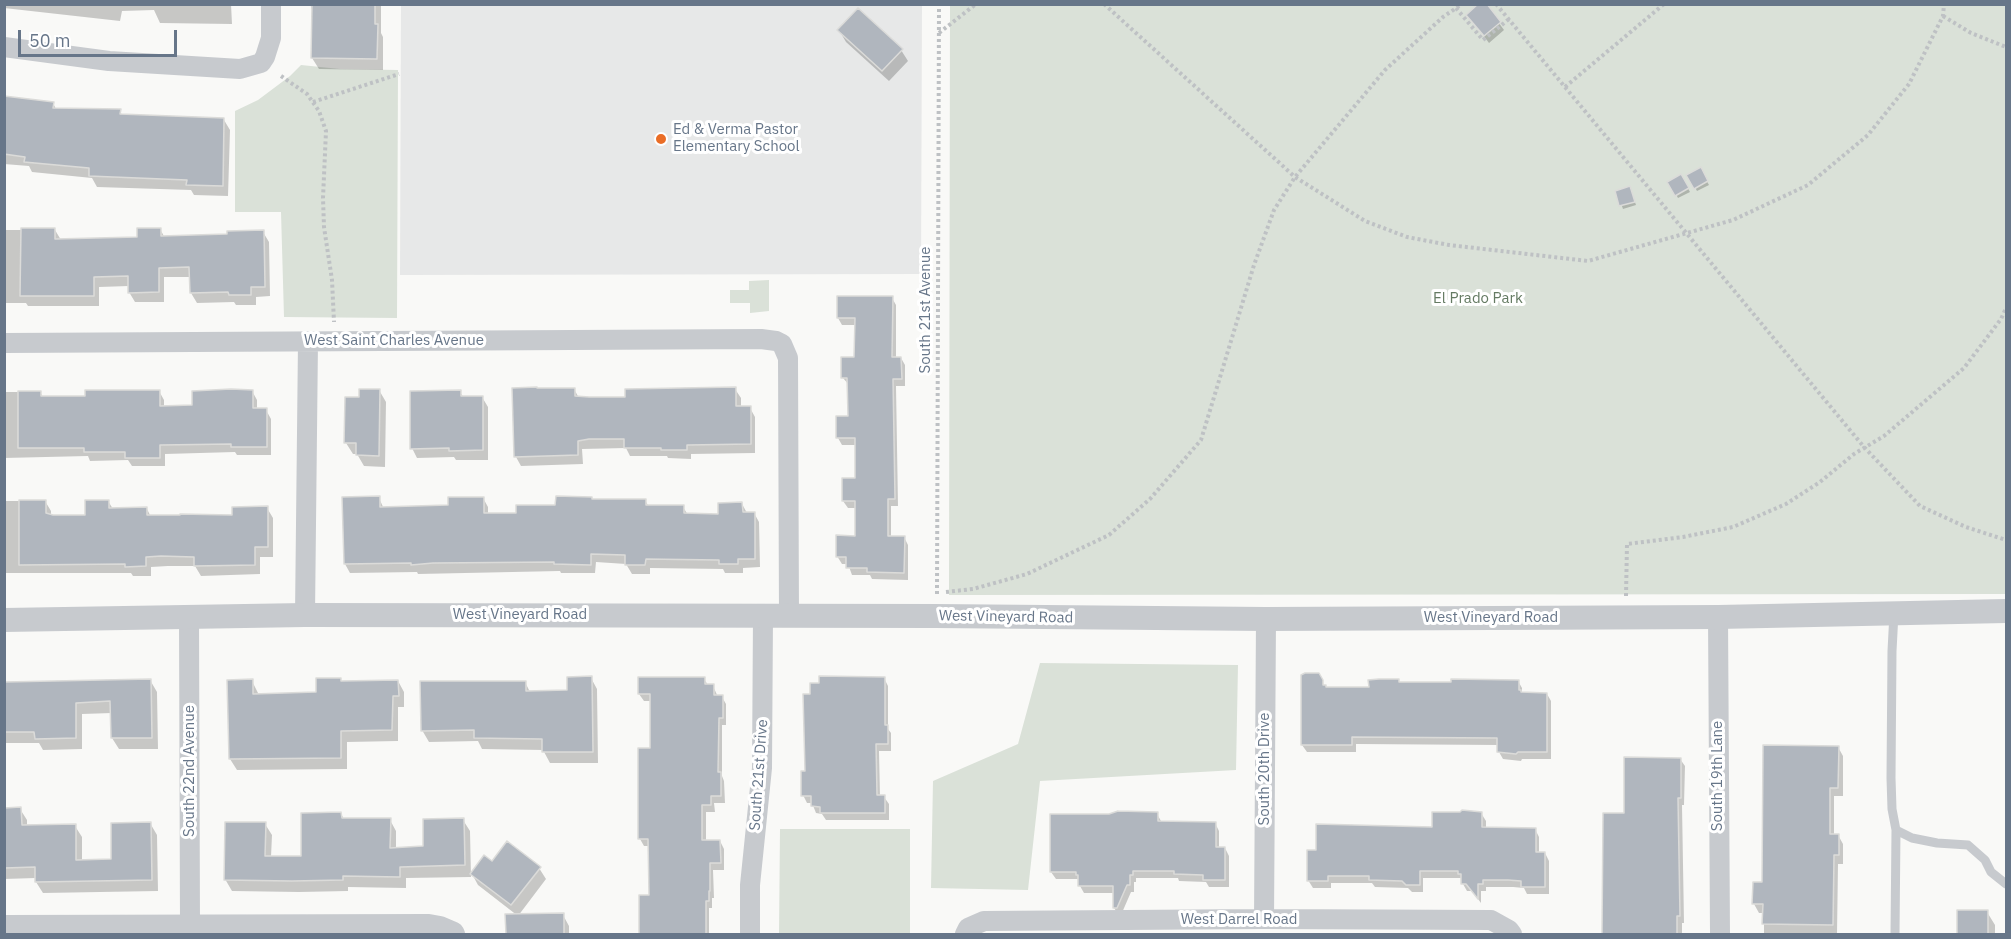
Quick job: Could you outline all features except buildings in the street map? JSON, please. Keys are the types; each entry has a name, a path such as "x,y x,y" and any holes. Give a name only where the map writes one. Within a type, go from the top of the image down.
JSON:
{"street":[{"path":"4,47 109,61 240,69 261,63 268,49 271,38 271,4"},
{"name":"West Saint Charles Avenue","path":"4,343 770,339 782,344 789,358 789,616"},
{"path":"305,615 308,341"},
{"name":"West Vineyard Road","path":"4,620 305,615 789,616 936,604 1266,620 1719,617 2007,611"},
{"name":"South 21st Drive","path":"750,934 750,885 762,768 763,616"},
{"name":"South 22nd Avenue","path":"189,617 190,925"},
{"name":"South 19th Lane","path":"1719,617 1720,934"},
{"name":"South 20th Drive","path":"1264,919 1266,620"},
{"name":"West Darrel Road","path":"966,931 984,921 1264,919 1491,920 1510,932"},
{"path":"4,925 429,924 455,933"}],"lane":[{"path":"1894,614 1891,778 1892,808 1896,830 1895,934"},
{"path":"1896,830 1912,838 1937,843 1968,845 1985,860 1991,872 2007,884"}],"path":[{"name":"South 21st Avenue","path":"936,604 939,4"},
{"path":"939,33 976,4"},
{"path":"1104,4 1295,177 1365,221 1407,237 1449,245 1588,261 1733,220 1808,185 1868,135 1909,84 1943,16 1944,4"},
{"path":"936,604 973,589 1027,574 1109,535 1150,499 1201,440 1274,210 1295,177 1385,70 1443,17 1462,4"},
{"path":"1496,4 1864,447 1920,506 1966,527 2007,540"},
{"path":"1565,87 1664,4"},
{"path":"1456,8 1484,40 1509,20"},
{"path":"1943,16 1971,33 2007,47"},
{"path":"313,102 399,74"},
{"path":"281,76 307,94 319,111 326,130 324,227 332,280 333,322"},
{"path":"1626,618 1627,544 1683,537 1733,527 1786,504 1820,482 1864,447 1884,436 1964,368 2007,308"}],"shaded area":[{"name":"Ed & Verma Pastor Elementary School","path":"401,5 922,5 921,274 400,275"}],"green space":[{"name":"El Prado Park","path":"950,5 2006,5 2006,594 949,595"},
{"path":"301,65 340,69 398,70 397,318 284,317 281,212 235,212 235,111 258,100"},
{"path":"769,280 769,311 750,313 750,303 730,303 730,290 749,290 749,281"},
{"path":"1040,663 1238,665 1236,770 1040,781 1028,890 931,888 933,781 1018,744"},
{"path":"780,829 910,829 910,934 779,934"}],"place":[{"name":"Ed & Verma Pastor Elementary School","path":"661,139"}]}
